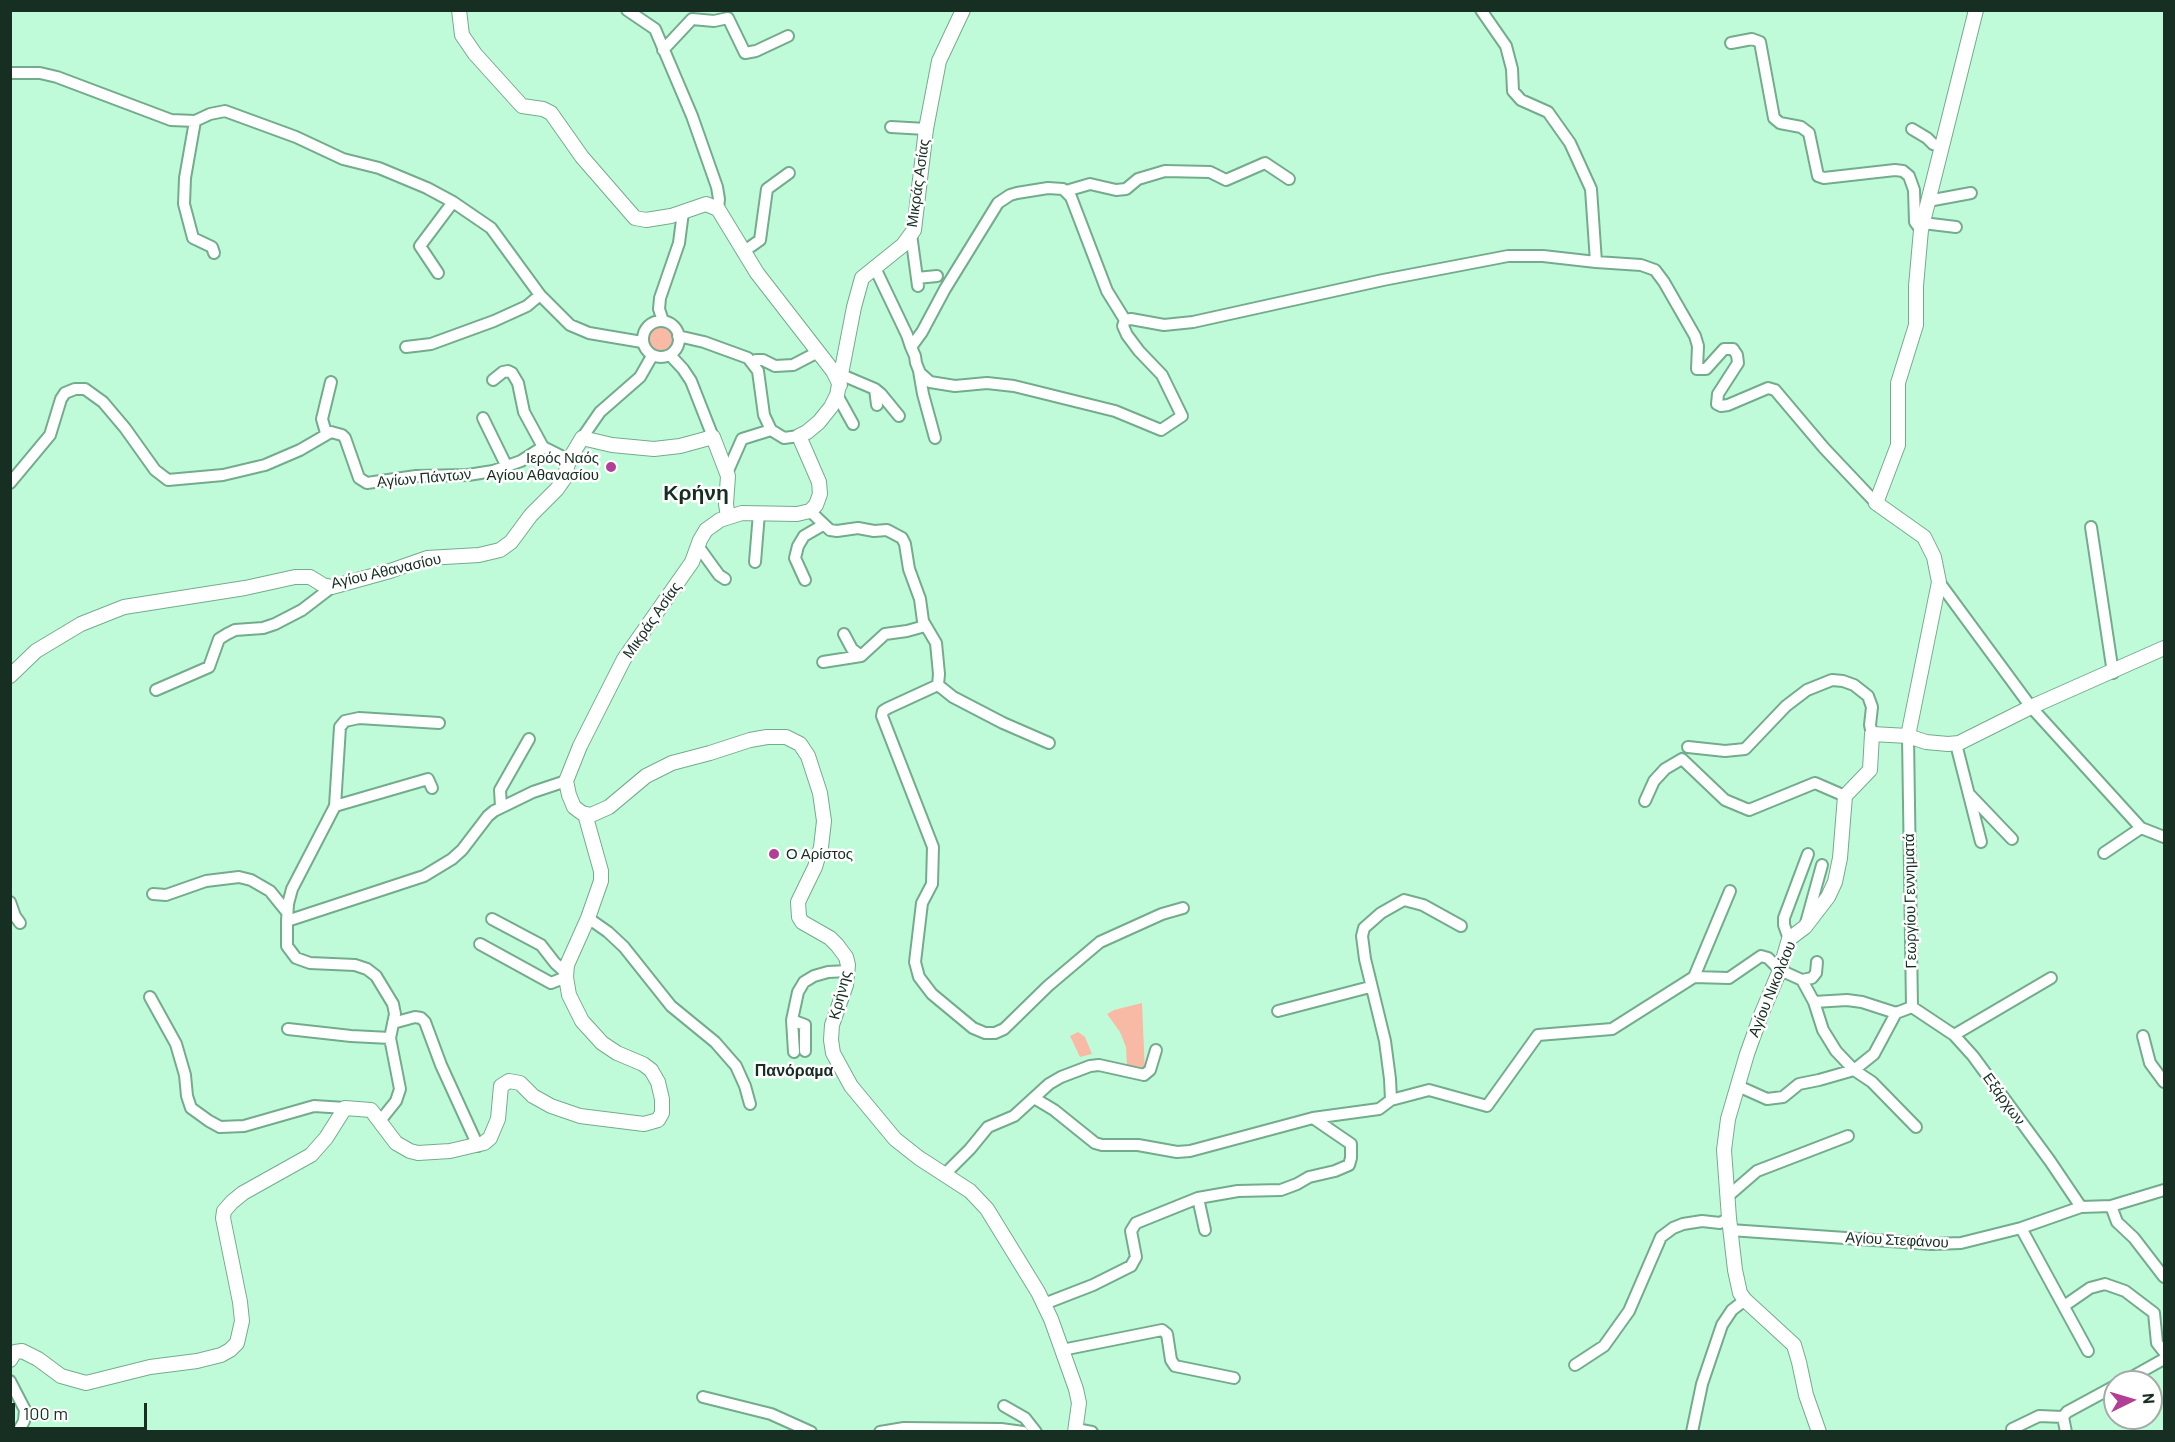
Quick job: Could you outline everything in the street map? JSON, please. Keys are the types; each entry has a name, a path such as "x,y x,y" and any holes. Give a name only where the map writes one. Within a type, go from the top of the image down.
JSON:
{"street":[{"path":"459,10 462,35 475,54 522,106 543,109 551,113 582,157 636,218 646,220 683,212 706,204 718,209"},
{"path":"627,10 653,27 692,116 717,187 718,209 743,252 833,371 853,424"},
{"name":"Μικράς Ασίας","path":"799,436 819,422 831,407 840,385 860,282 864,276 903,245 911,234 917,214 926,129 939,61 963,10"},
{"path":"1481,10 1506,46 1512,69 1513,91 1521,100 1548,112 1570,143 1591,189 1596,262"},
{"path":"1876,503 1898,445 1898,383 1916,325 1922,227 1976,10"},
{"path":"663,50 692,19 714,21 722,14 729,18 745,53 756,51 788,36"},
{"path":"1731,43 1752,39 1760,42 1774,118 1780,123 1801,127 1809,133 1818,176 1824,178 1904,171 1909,176 1914,190 1915,222 1922,227 1956,227"},
{"path":"10,73 48,75 171,120 195,121 210,114 225,111 296,137 343,159 379,168 427,188 453,202 495,232 540,295 575,328 604,336 642,342"},
{"path":"195,121 183,204 193,238 212,247 214,253"},
{"path":"891,127 926,129"},
{"path":"1912,129 1933,144 1942,147"},
{"path":"911,347 998,203 1010,195 1048,188 1066,191 1090,184 1116,190 1126,189 1138,179 1165,171 1210,171 1226,180 1265,163 1289,179"},
{"path":"743,252 760,240 766,191 789,173"},
{"path":"1066,191 1071,197 1107,291 1125,320"},
{"path":"1928,201 1971,193"},
{"path":"438,273 420,246 453,202"},
{"path":"663,321 659,309 660,298 679,243 683,212"},
{"path":"911,234 917,282 936,276"},
{"path":"1125,320 1168,325 1193,322 1372,282 1508,256 1543,256 1641,265 1655,270 1665,282 1695,336 1698,346 1697,369 1706,369 1724,349 1733,349 1737,355 1737,363 1718,394 1718,404 1728,405 1768,388 1775,390 1824,448 1876,503 1924,537 1934,557 1939,582 2031,707 2141,828 2164,837"},
{"path":"875,268 898,314 911,347 935,438"},
{"path":"406,347 431,344 494,321 527,306 540,295"},
{"path":"918,367 925,379 935,384 955,386 987,383 1014,386 1105,408 1162,429 1182,415 1162,375 1128,337 1123,326 1125,320"},
{"path":"663,321 673,326 678,336 677,348 663,358 652,356 642,342 643,333 655,322 663,321"},
{"path":"678,336 704,342 748,358 753,363 758,371 764,415 771,430 784,438 799,436 819,485 818,503 810,511 823,525 830,530 837,531 858,528 874,531 887,530 900,536 904,542 925,626 936,643 938,685 933,690 888,708 883,711 882,716 933,847 932,884 921,908 915,962 919,977 940,1002 973,1028 985,1033 995,1033 1004,1029 1048,986 1100,942 1162,914 1183,908"},
{"path":"753,363 756,360 763,360 775,366 793,365 818,352"},
{"path":"670,355 691,381 728,473"},
{"name":"Αγίου Αθανασίου","path":"10,676 36,651 81,624 124,607 233,590 295,577 310,577 323,585 332,587 427,558 479,555 504,548 517,536 537,508 557,489 564,478 569,460 600,411 640,377 652,356"},
{"path":"493,380 508,370 512,373 518,382 524,412 543,447 569,460"},
{"path":"10,483 50,435 61,399 70,390 85,389 103,402 155,470 168,480 223,475 265,465 300,450 326,434 322,419 331,382"},
{"path":"840,385 875,389 900,416"},
{"path":"875,389 877,405"},
{"path":"483,418 507,467"},
{"path":"728,517 726,505 728,473 742,439 771,430"},
{"name":"Αγίων Πάντων","path":"326,434 337,433 345,438 357,473 363,483 417,476 468,475 507,467 543,447"},
{"path":"582,438 612,446 654,449 680,446 714,437"},
{"name":"Μικράς Ασίας","path":"566,781 580,746 629,650 695,557 702,534 728,517 742,513 796,514 810,511"},
{"path":"755,562 759,513"},
{"path":"805,580 795,558 798,546 804,536 823,525"},
{"path":"2091,527 2113,673"},
{"path":"698,546 719,575 725,579"},
{"name":"Γεωργίου Γεννηματά","path":"1912,1007 1908,736 1939,582"},
{"path":"156,690 209,667 219,639 227,633 275,624 302,610 332,587"},
{"path":"823,662 861,656 887,633 925,626"},
{"path":"844,634 852,649 861,656"},
{"path":"1872,734 1908,736 1926,742 1956,744 2031,707 2113,673 2164,648"},
{"path":"1645,801 1654,781 1665,769 1682,759 1725,800 1749,810 1815,783 1845,796 1870,770 1872,707 1868,696 1854,685 1832,680 1800,695 1744,749 1725,751 1688,747"},
{"path":"938,685 953,697 1003,723 1049,743"},
{"path":"380,1121 396,1101 400,1089 390,1038 395,1007 376,976 367,969 355,965 319,964 296,958 287,946 287,917 292,889 335,806 340,727 345,721 359,718 439,723"},
{"name":"Κρήνης","path":"585,814 595,814 605,809 646,776 672,763 758,738 781,736 796,741 805,751 823,804 824,821 821,847 815,867 798,902 799,917 802,922 830,938 837,945 846,957 848,971 846,985 832,1025 833,1053 851,1086 896,1139 919,1158 977,1197 987,1209 1044,1304 1077,1389 1079,1403 1076,1430"},
{"path":"501,807 500,790 530,739"},
{"path":"1956,744 1981,842"},
{"path":"335,806 428,779 432,788"},
{"path":"150,997 176,1044 191,1108 220,1127 244,1126 314,1106 371,1110 390,1137 402,1148 410,1151 441,1152 478,1146 490,1138 498,1119 501,1086 509,1081 520,1083 534,1096 551,1106 590,1118 647,1124 658,1120 661,1116 660,1089 651,1070 607,1047 591,1032 573,1006 566,975 570,956 588,918 601,877 585,814 573,805 566,781 545,787 501,807 488,816 458,854 424,876 287,917"},
{"path":"1968,792 2012,839"},
{"name":"Αγίου Νικολάου","path":"1745,1300 1737,1279 1730,1224 1724,1150 1726,1134 1752,1038 1780,970 1789,939 1804,927 1828,897 1835,882 1840,858 1845,796"},
{"path":"2104,853 2141,828"},
{"path":"1789,939 1784,918 1808,855"},
{"path":"1804,927 1822,865"},
{"path":"153,894 166,895 206,881 239,877 251,880 270,891 287,917"},
{"path":"1034,1098 1054,1110 1095,1143 1109,1146 1150,1146 1177,1152 1313,1118 1379,1108 1391,1100 1429,1090 1487,1107 1538,1035 1612,1029 1694,976 1730,891"},
{"path":"1391,1100 1387,1049 1371,987 1363,932 1367,924 1401,900 1411,901 1430,909 1461,926"},
{"path":"10,902 20,923"},
{"path":"588,918 624,947 671,1006 715,1042 736,1066 750,1104"},
{"path":"492,919 541,945 566,975"},
{"path":"480,944 551,982 566,975"},
{"path":"1694,976 1729,978 1761,956 1768,958 1780,970 1802,980 1812,978 1816,973 1817,962"},
{"path":"799,1051 792,1020 798,992 804,982 828,972 848,971"},
{"path":"1954,1035 2051,978"},
{"path":"1802,980 1814,1002 1822,1030 1836,1051 1854,1070 1872,1082 1916,1127"},
{"path":"1278,1011 1371,987"},
{"path":"1814,1002 1846,1000 1862,1002 1896,1013 1912,1007"},
{"name":"Εξάρχων","path":"1912,1007 1954,1035 1973,1056 2050,1161 2080,1207"},
{"path":"1738,1086 1767,1099 1783,1097 1799,1083 1854,1070 1874,1054 1896,1013"},
{"path":"393,1023 415,1017 422,1018 425,1022 441,1065 478,1146"},
{"path":"288,1029 390,1038"},
{"path":"2143,1036 2150,1063 2164,1082"},
{"path":"945,1174 988,1127 1014,1116 1049,1084 1090,1066 1107,1066 1144,1075 1150,1070 1156,1050"},
{"path":"10,1360 15,1352 22,1351 62,1376 86,1383 150,1367 197,1361 221,1355 230,1350 237,1343 242,1321 223,1218 224,1211 243,1193 311,1155 323,1143 345,1108"},
{"path":"1044,1304 1093,1286 1131,1266 1136,1257 1131,1231 1134,1225 1198,1198 1238,1191 1281,1190 1292,1187 1309,1177 1349,1165 1351,1144 1313,1118"},
{"path":"1727,1197 1757,1171 1848,1136"},
{"name":"Αγίου Στεφάνου","path":"1575,1365 1604,1346 1629,1311 1661,1237 1672,1228 1683,1224 1702,1221 1932,1244 1961,1243 2021,1228 2080,1207 2111,1206 2164,1190"},
{"path":"1198,1198 1205,1230"},
{"path":"2111,1206 2117,1222 2134,1238 2164,1277"},
{"path":"2021,1228 2088,1351"},
{"path":"2064,1306 2090,1288 2105,1284 2125,1291 2154,1313 2157,1343 2164,1352"},
{"path":"1692,1431 1702,1384 1722,1325 1732,1310 1745,1300 1794,1346 1806,1395 1819,1431"},
{"path":"1062,1350 1162,1330 1167,1334 1171,1360 1175,1366 1234,1378"},
{"path":"2144,1370 2164,1359"},
{"path":"10,1381 15,1398 25,1415 18,1431"},
{"path":"2066,1431 2063,1418 2067,1412 2103,1392"},
{"path":"703,1397 771,1414 811,1431"},
{"path":"1004,1406 1025,1418 1036,1431"},
{"path":"2012,1429 2039,1416 2063,1418"},
{"path":"880,1431 904,1428 1023,1431"},
{"path":"1076,1430 1092,1431"}],"shaded area":[{"path":"659,324 674,331 675,338 672,351 660,356 652,354 647,344 649,335"},
{"path":"1142,1003 1145,1074 1127,1067 1126,1047 1120,1032 1107,1014"},
{"path":"1078,1032 1085,1037 1092,1054 1080,1057 1070,1036"}],"place":[{"name":"Ιερός Ναός Αγίου Αθανασίου","path":"611,467"},
{"name":"Ο Αρίστος","path":"774,854"}],"district":[{"name":"Κρήνη","path":"696,493"},
{"name":"Πανόραμα","path":"794,1071"}]}
